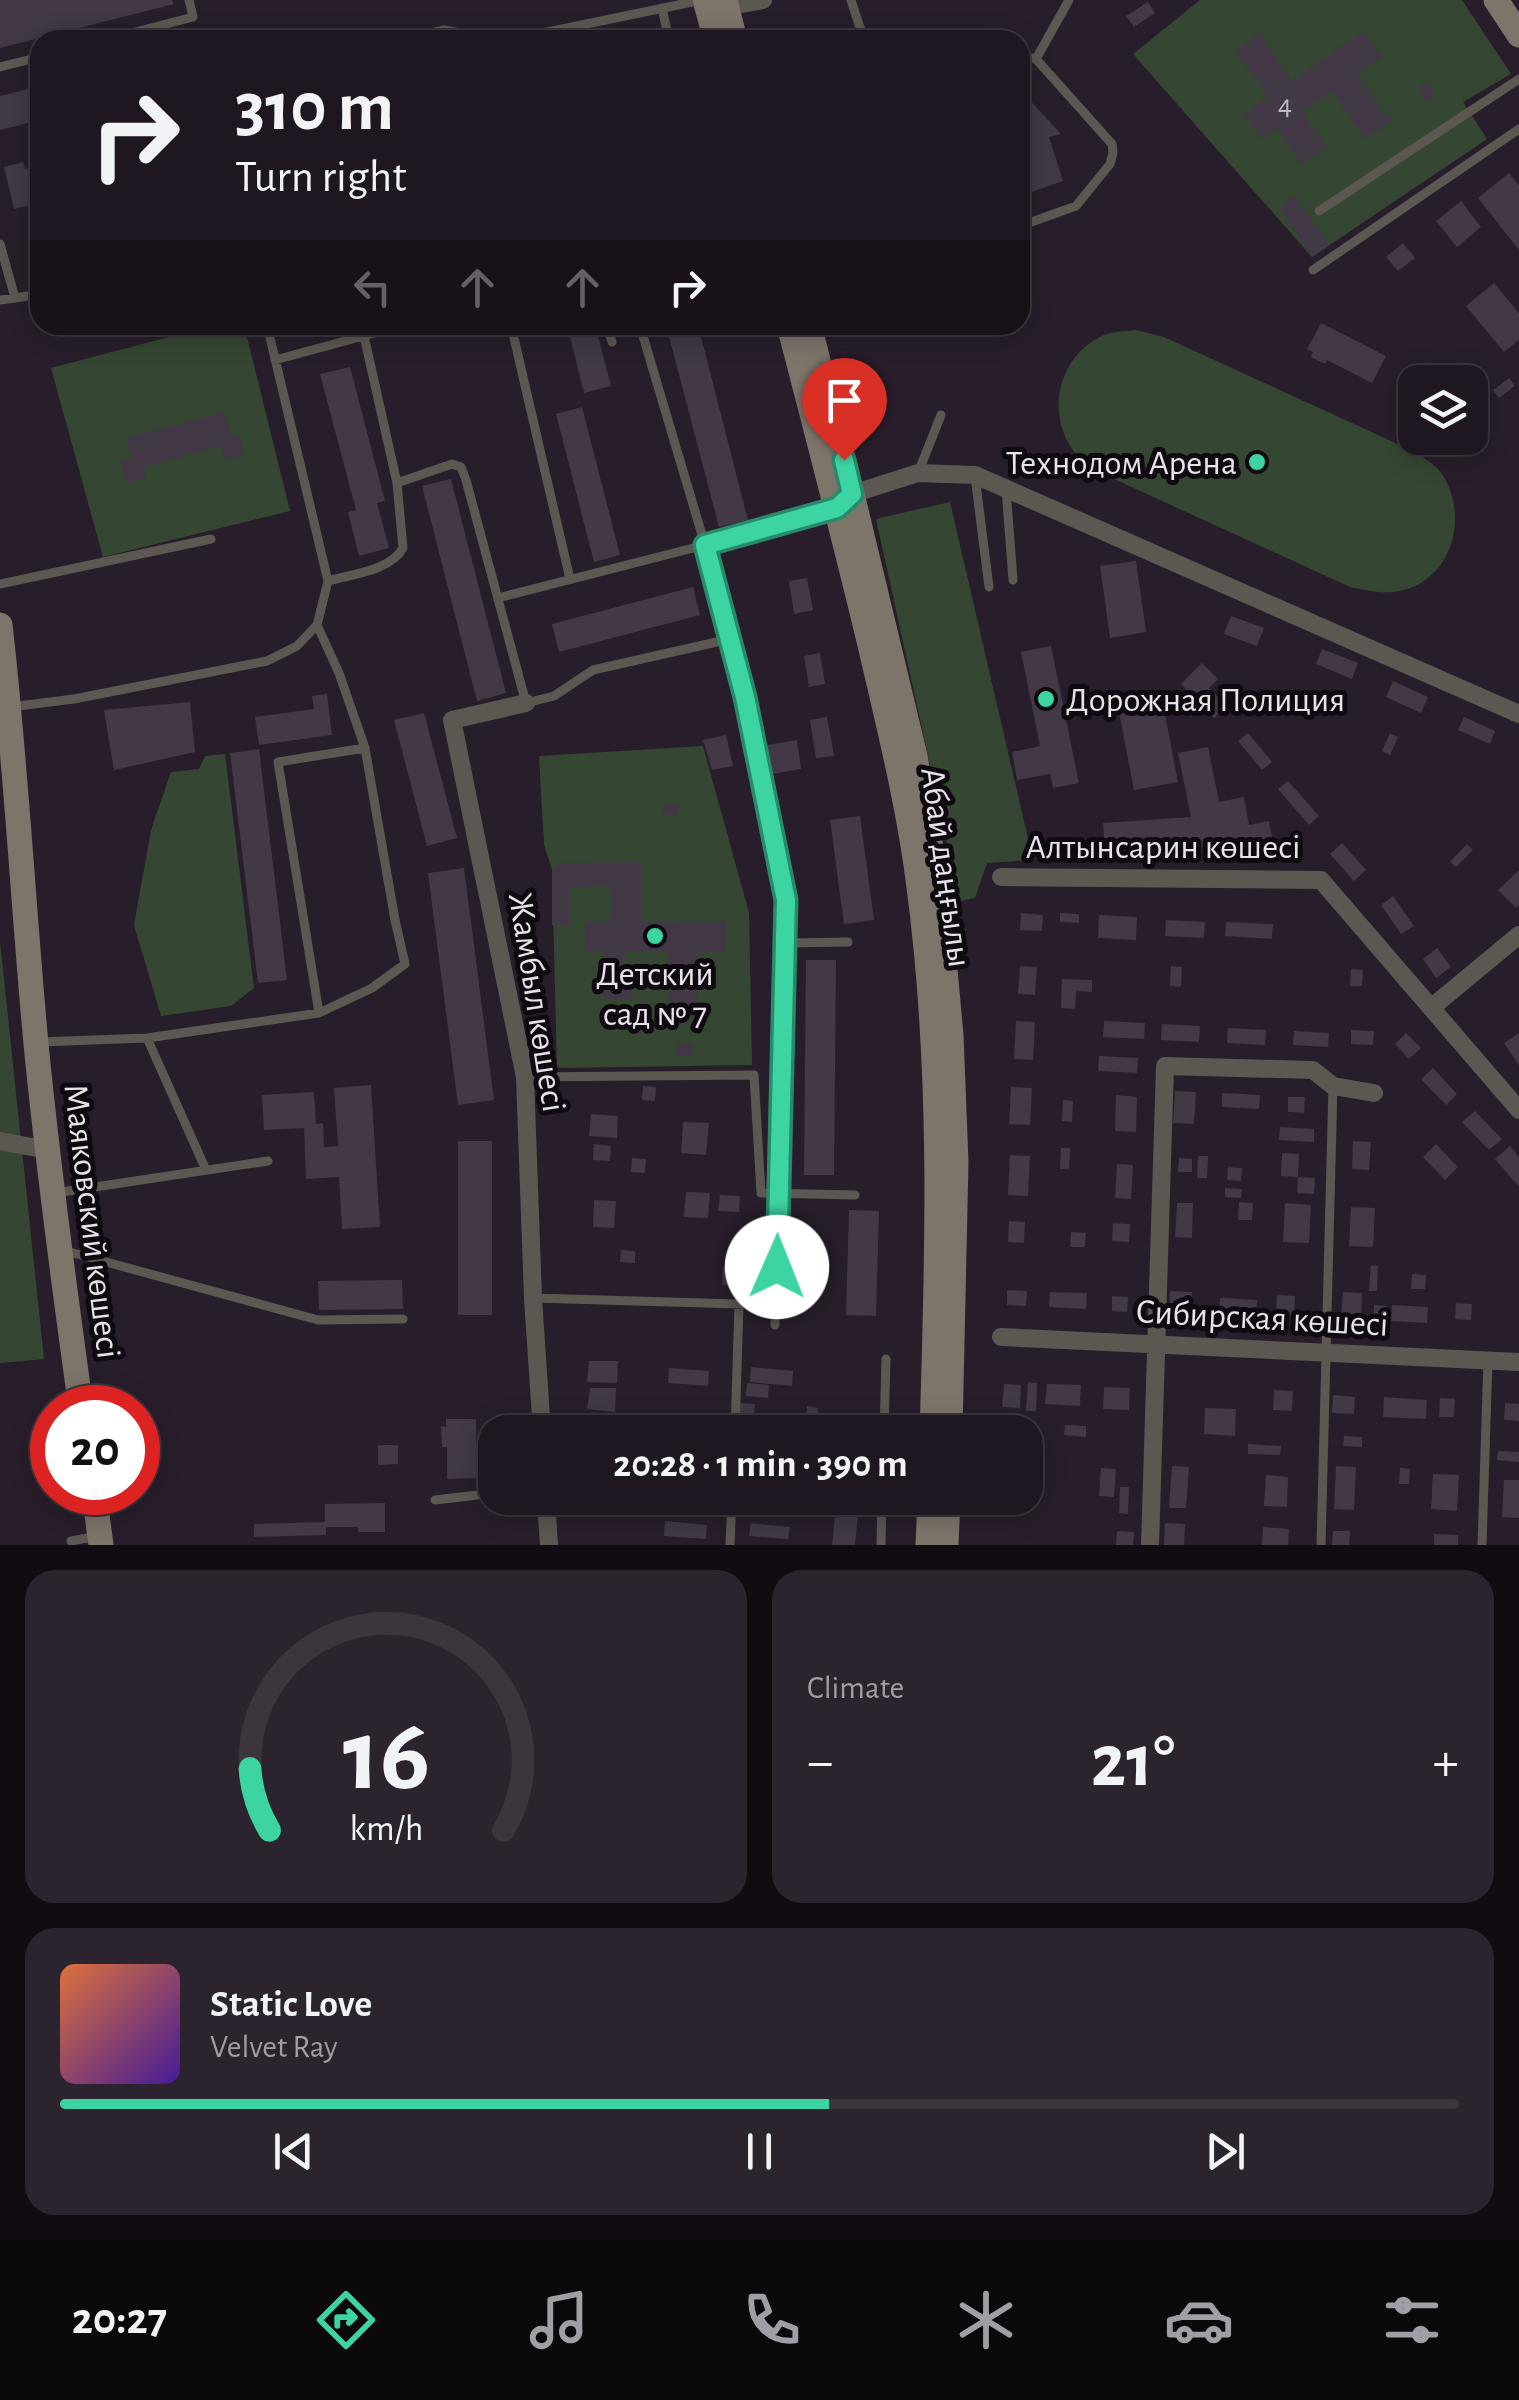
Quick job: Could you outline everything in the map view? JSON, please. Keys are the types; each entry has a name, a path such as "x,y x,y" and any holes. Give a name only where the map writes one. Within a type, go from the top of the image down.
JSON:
{"main road":[{"path":"1496,0 1519,35"},
{"path":"713,1 715,30"},
{"path":"713,1 729,30"},
{"name":"Абай даңғылы","path":"792,335 845,501 914,756 937,883 951,1035 956,1162 950,1415"},
{"name":"Абай даңғылы","path":"810,335 919,886 933,1036 938,1162 932,1415"},
{"name":"Маяковский көшесі","path":"0,625 36,1042 58,1248 78,1385"},
{"path":"97,1515 101,1540"},
{"path":"928,1545 929,1515"},
{"path":"946,1545 947,1515"}],"street":[{"path":"713,1 763,0"},
{"path":"845,501 918,474 974,475 1519,714"},
{"name":"Жамбыл көшесі","path":"526,703 452,720 525,1077 541,1415"},
{"name":"Алтынсарин көшесі","path":"1001,878 1321,880 1519,1110"},
{"path":"1431,1008 1519,935"},
{"path":"1150,1545 1164,1066 1312,1070 1333,1086 1374,1093"},
{"path":"0,1141 48,1150"},
{"name":"Сибирская көшесі","path":"1002,1337 1519,1362"},
{"path":"547,1515 550,1545"}],"lane":[{"path":"143,30 193,17 189,0"},
{"path":"850,0 860,30"},
{"path":"1036,58 1068,0"},
{"path":"558,30 713,1"},
{"path":"662,8 668,30"},
{"path":"1030,57 1036,58 1112,144 1113,153 1110,164 1076,206 1030,222"},
{"path":"0,67 30,60"},
{"path":"1318,211 1519,79"},
{"path":"1313,270 1519,129"},
{"path":"0,244 14,298"},
{"path":"0,300 30,296"},
{"path":"10,707 74,699 267,661 298,646 317,625 328,581 269,335"},
{"path":"275,360 368,335"},
{"path":"513,335 570,579"},
{"path":"610,335 612,342"},
{"path":"643,335 745,697 786,900 776,1324"},
{"path":"328,581 389,563 403,548 397,483 364,336"},
{"path":"918,474 941,414"},
{"path":"397,483 452,464 461,467 526,703 554,696 593,670 730,639"},
{"path":"974,475 990,587"},
{"path":"1006,489 1013,580"},
{"path":"498,598 705,545 845,501"},
{"path":"0,584 211,539"},
{"path":"36,1042 147,1038 319,1013 372,988 406,964 365,748 317,625"},
{"path":"319,1013 278,762 365,748"},
{"path":"786,944 848,942"},
{"path":"147,1038 206,1170"},
{"path":"525,1077 754,1075 761,1192 855,1195"},
{"path":"1321,1545 1333,1086"},
{"path":"52,1193 268,1161"},
{"path":"58,1248 318,1320 403,1319"},
{"path":"533,1298 776,1304"},
{"path":"736,1415 740,1304"},
{"path":"884,1415 886,1359"},
{"path":"1482,1545 1488,1360"},
{"path":"435,1500 478,1495"},
{"path":"730,1545 731,1515"},
{"path":"881,1545 882,1515"},
{"path":"72,1541 101,1540"}],"green space":[{"path":"1200,0 1462,0 1511,74 1463,102 1487,139 1312,257 1133,54"},
{"name":"Технодом Арена","path":"1135,330 1164,337 1398,444 1398,455 1419,455 1432,464 1448,485 1455,521 1446,556 1436,571 1404,590 1377,592 1350,587 1101,473 1081,459 1066,439 1060,422 1061,387 1066,371 1088,344 1115,332"},
{"path":"177,335 246,335 290,511 103,557 51,368"},
{"path":"950,502 1033,860 987,863 975,898 960,901 876,519"},
{"path":"703,746 749,913 752,1065 557,1068 552,870 544,844 539,756"},
{"path":"225,754 254,988 231,1006 161,1016 134,925 151,830 171,772 199,769 205,756"},
{"path":"0,941 44,1359 0,1363"}],"building":[{"path":"0,0 172,0 174,4 71,30 30,30 30,40 0,48"},
{"path":"1148,2 1155,13 1134,27 1126,16"},
{"path":"1363,31 1381,57 1357,74 1390,122 1365,139 1332,91 1302,111 1326,147 1301,164 1277,128 1262,139 1244,113 1268,97 1235,50 1259,33 1292,81"},
{"path":"1425,82 1435,95 1427,101 1417,88"},
{"path":"30,88 30,122 0,130 0,96"},
{"path":"1030,100 1061,134 1049,137 1063,181 1030,193"},
{"path":"23,162 25,169 30,168 30,205 14,209 4,167"},
{"path":"1509,173 1519,185 1519,250 1478,198"},
{"path":"1295,196 1329,246 1312,257 1279,207"},
{"path":"1461,201 1481,227 1457,247 1436,221"},
{"path":"1403,243 1415,258 1398,271 1386,257"},
{"path":"1494,283 1519,313 1519,340 1504,352 1466,306"},
{"path":"1321,323 1386,356 1372,383 1327,360 1325,364 1311,357 1313,352 1307,349"},
{"path":"570,335 598,335 611,386 584,393"},
{"path":"669,335 701,335 748,520 719,527"},
{"path":"350,367 385,501 377,503 389,548 359,556 348,512 356,510 320,374"},
{"path":"1509,378 1515,386 1499,398 1493,390"},
{"path":"582,407 620,555 594,562 556,414"},
{"path":"225,412 231,436 239,434 244,455 225,460 222,446 143,467 146,478 127,483 121,462 131,459 126,438"},
{"path":"451,479 506,693 477,701 422,486"},
{"path":"1136,561 1146,632 1110,638 1100,566"},
{"path":"807,578 813,610 794,614 789,581"},
{"path":"693,587 700,615 559,652 552,624"},
{"path":"1231,616 1264,628 1257,646 1224,634"},
{"name":"Дорожная Полиция","path":"1051,646 1079,783 1053,788 1050,774 1017,780 1012,752 1040,746 1021,652"},
{"path":"1322,649 1358,663 1352,679 1316,664"},
{"path":"820,653 825,684 809,687 804,656"},
{"path":"1202,663 1218,679 1209,688 1227,706 1214,718 1181,684"},
{"path":"1393,681 1428,697 1421,713 1386,697"},
{"path":"327,694 332,735 259,745 255,717 314,709 312,696"},
{"path":"1162,698 1178,782 1134,790 1118,707"},
{"path":"190,702 195,752 114,770 104,710"},
{"path":"424,713 457,838 427,846 394,720"},
{"path":"827,717 834,756 816,758 810,720"},
{"path":"1464,717 1495,731 1490,744 1458,730"},
{"path":"1248,733 1272,762 1262,770 1238,741"},
{"path":"1390,733 1398,737 1390,755 1382,751"},
{"path":"726,735 733,766 712,770 703,740"},
{"path":"797,740 801,769 772,774 767,745"},
{"path":"1208,747 1219,802 1244,797 1249,825 1269,821 1273,842 1253,846 1252,839 1211,847 1105,853 1103,823 1191,817 1178,753"},
{"path":"259,749 287,980 258,983 230,753"},
{"path":"1288,781 1319,816 1309,825 1278,789"},
{"path":"663,804 678,805 678,815 662,814"},
{"path":"860,816 874,920 844,924 830,820"},
{"path":"1342,843 1366,870 1354,881 1330,854"},
{"path":"1467,844 1473,850 1456,867 1450,862"},
{"name":"Детский сад № 7","path":"641,862 641,922 726,921 726,951 698,951 698,1008 669,1009 668,951 625,951 625,967 633,967 633,999 604,999 603,951 585,951 585,922 612,922 612,886 569,887 569,925 552,925 552,870 560,863"},
{"path":"464,868 494,1100 458,1105 428,873"},
{"path":"1519,870 1519,905 1516,908 1498,890"},
{"path":"1393,896 1414,926 1401,934 1381,905"},
{"path":"1021,913 1043,915 1042,931 1020,930"},
{"path":"1060,913 1079,914 1079,923 1060,922"},
{"path":"1099,915 1137,917 1136,940 1098,938"},
{"path":"1166,920 1205,922 1204,938 1165,936"},
{"path":"1226,922 1273,924 1272,939 1225,936"},
{"path":"1437,948 1451,967 1436,978 1423,959"},
{"path":"806,960 836,960 834,1175 804,1175"},
{"path":"1020,966 1037,967 1035,995 1018,994"},
{"path":"1171,966 1182,967 1181,987 1170,986"},
{"path":"1351,969 1363,970 1362,986 1350,986"},
{"path":"1062,979 1092,980 1092,992 1076,991 1075,1009 1061,1008"},
{"path":"1016,1021 1035,1022 1033,1060 1014,1059"},
{"path":"1104,1021 1145,1023 1144,1039 1103,1037"},
{"path":"1162,1024 1200,1026 1199,1042 1161,1040"},
{"path":"1228,1028 1266,1030 1265,1045 1227,1043"},
{"path":"1351,1030 1374,1031 1373,1045 1351,1044"},
{"path":"1294,1031 1329,1033 1328,1047 1293,1045"},
{"path":"1406,1033 1421,1048 1409,1059 1395,1044"},
{"path":"1519,1033 1519,1065 1504,1043"},
{"path":"677,1043 692,1044 691,1056 676,1055"},
{"path":"1099,1056 1138,1058 1137,1073 1098,1071"},
{"path":"1433,1068 1457,1094 1446,1105 1421,1079"},
{"path":"371,1085 380,1227 342,1229 339,1177 306,1179 304,1128 264,1130 262,1095 314,1092 316,1124 323,1123 324,1147 338,1146 334,1088"},
{"path":"643,1086 656,1087 655,1101 642,1100"},
{"path":"1011,1087 1032,1088 1030,1125 1009,1124"},
{"path":"1175,1091 1196,1092 1194,1124 1173,1123"},
{"path":"1222,1093 1260,1095 1259,1109 1222,1107"},
{"path":"1116,1095 1137,1097 1136,1132 1115,1131"},
{"path":"1288,1097 1305,1097 1304,1113 1288,1112"},
{"path":"1063,1100 1073,1101 1072,1122 1062,1121"},
{"path":"1475,1111 1502,1139 1489,1150 1462,1122"},
{"path":"591,1114 618,1116 617,1138 589,1136"},
{"path":"683,1122 709,1123 706,1155 681,1153"},
{"path":"1280,1127 1314,1129 1314,1142 1279,1140"},
{"path":"458,1141 492,1141 492,1315 458,1315"},
{"path":"1353,1141 1371,1142 1369,1170 1352,1169"},
{"path":"594,1144 611,1146 610,1161 593,1160"},
{"path":"1436,1144 1458,1167 1445,1180 1423,1157"},
{"path":"1510,1146 1519,1157 1519,1187 1495,1159"},
{"path":"1061,1148 1070,1148 1069,1169 1060,1169"},
{"path":"1282,1153 1299,1154 1298,1177 1281,1176"},
{"path":"1010,1155 1030,1156 1028,1196 1008,1195"},
{"path":"1198,1156 1208,1156 1207,1178 1197,1178"},
{"path":"632,1158 646,1159 645,1173 631,1172"},
{"path":"1179,1158 1192,1159 1192,1172 1178,1172"},
{"path":"1117,1164 1133,1165 1131,1199 1115,1198"},
{"path":"1228,1167 1242,1168 1241,1181 1227,1180"},
{"path":"1298,1177 1315,1178 1314,1194 1297,1193"},
{"path":"1225,1188 1242,1189 1241,1198 1225,1197"},
{"path":"686,1192 710,1193 708,1218 684,1217"},
{"path":"720,1195 740,1196 739,1212 718,1211"},
{"path":"594,1200 616,1201 614,1228 593,1227"},
{"path":"1239,1202 1253,1203 1252,1220 1238,1220"},
{"path":"1177,1203 1193,1203 1192,1238 1175,1237"},
{"path":"1285,1203 1311,1205 1309,1243 1283,1242"},
{"path":"1351,1207 1375,1208 1373,1247 1349,1246"},
{"path":"849,1210 879,1211 876,1316 846,1315"},
{"path":"1009,1221 1025,1222 1024,1243 1008,1242"},
{"path":"1113,1223 1130,1224 1129,1242 1112,1241"},
{"path":"1071,1232 1086,1233 1085,1247 1070,1247"},
{"path":"621,1250 635,1251 635,1263 620,1262"},
{"path":"1371,1265 1378,1266 1377,1291 1369,1291"},
{"path":"723,1267 737,1268 736,1286 722,1285"},
{"path":"1412,1274 1426,1275 1425,1289 1411,1289"},
{"path":"402,1280 403,1309 319,1310 318,1281"},
{"path":"1007,1290 1027,1291 1026,1306 1007,1305"},
{"path":"1170,1291 1192,1292 1191,1313 1169,1312"},
{"path":"1050,1292 1087,1293 1086,1309 1049,1307"},
{"path":"1343,1292 1362,1293 1361,1319 1341,1318"},
{"path":"1277,1295 1295,1296 1294,1316 1276,1315"},
{"path":"1112,1296 1128,1297 1127,1312 1112,1311"},
{"path":"1220,1298 1257,1300 1256,1315 1219,1313"},
{"path":"1456,1303 1472,1304 1471,1320 1455,1319"},
{"path":"1374,1305 1387,1306 1386,1319 1374,1318"},
{"path":"1392,1305 1428,1307 1427,1323 1391,1321"},
{"path":"589,1361 618,1361 617,1383 587,1382"},
{"path":"751,1367 793,1371 792,1386 750,1382"},
{"path":"669,1368 709,1371 708,1386 668,1383"},
{"path":"1028,1382 1037,1383 1036,1411 1026,1411"},
{"path":"747,1383 769,1385 768,1398 746,1396"},
{"path":"1004,1384 1021,1385 1020,1408 1002,1407"},
{"path":"1047,1384 1081,1385 1080,1406 1045,1404"},
{"path":"1104,1387 1130,1388 1129,1410 1103,1409"},
{"path":"590,1388 616,1388 615,1412 587,1409"},
{"path":"1274,1390 1293,1391 1292,1411 1273,1410"},
{"path":"1333,1395 1355,1397 1354,1414 1332,1413"},
{"path":"1384,1397 1427,1400 1426,1419 1383,1417"},
{"path":"1440,1398 1455,1399 1454,1417 1439,1417"},
{"path":"740,1403 755,1404 754,1415 739,1414"},
{"path":"1505,1403 1519,1404 1519,1421 1504,1420"},
{"path":"807,1406 818,1408 817,1415 806,1415"},
{"path":"1205,1408 1236,1409 1235,1436 1204,1434"},
{"path":"446,1419 476,1419 477,1478 447,1479 447,1447 442,1447 441,1426 446,1427"},
{"path":"1065,1425 1086,1426 1086,1437 1064,1435"},
{"path":"1344,1436 1362,1437 1362,1447 1343,1446"},
{"path":"1248,1444 1281,1446 1280,1455 1248,1454"},
{"path":"378,1445 398,1445 398,1464 378,1465"},
{"path":"1498,1451 1519,1452 1519,1462 1497,1460"},
{"path":"1172,1466 1189,1467 1186,1508 1169,1508"},
{"path":"1336,1466 1356,1467 1354,1510 1334,1509"},
{"path":"1101,1468 1116,1469 1114,1497 1099,1496"},
{"path":"1400,1468 1410,1469 1409,1484 1399,1484"},
{"path":"1433,1474 1459,1475 1457,1511 1431,1509"},
{"path":"1266,1475 1288,1477 1287,1507 1264,1506"},
{"path":"1504,1480 1519,1480 1519,1518 1502,1517"},
{"path":"1120,1487 1129,1487 1128,1514 1119,1513"},
{"path":"385,1503 385,1532 326,1527 326,1535 254,1537 254,1524 325,1522 325,1504"},
{"path":"835,1515 858,1515 855,1545 832,1545"},
{"path":"665,1521 707,1525 706,1539 664,1536"},
{"path":"751,1523 790,1527 788,1539 749,1536"},
{"path":"1165,1523 1185,1524 1184,1545 1164,1545"},
{"path":"1263,1527 1289,1529 1288,1545 1262,1545"},
{"path":"1117,1531 1134,1532 1133,1545 1116,1545"},
{"path":"1333,1531 1350,1531 1349,1545 1332,1545"},
{"path":"1434,1534 1458,1535 1458,1545 1434,1545"}],"place":[{"name":"Технодом Арена","path":"1257,462"},
{"name":"Дорожная Полиция","path":"1046,699"},
{"name":"Детский сад № 7","path":"655,936"}],"route":[{"path":"777,1267 786,900 745,697 705,545 837,508 852,494 844,460"}]}
